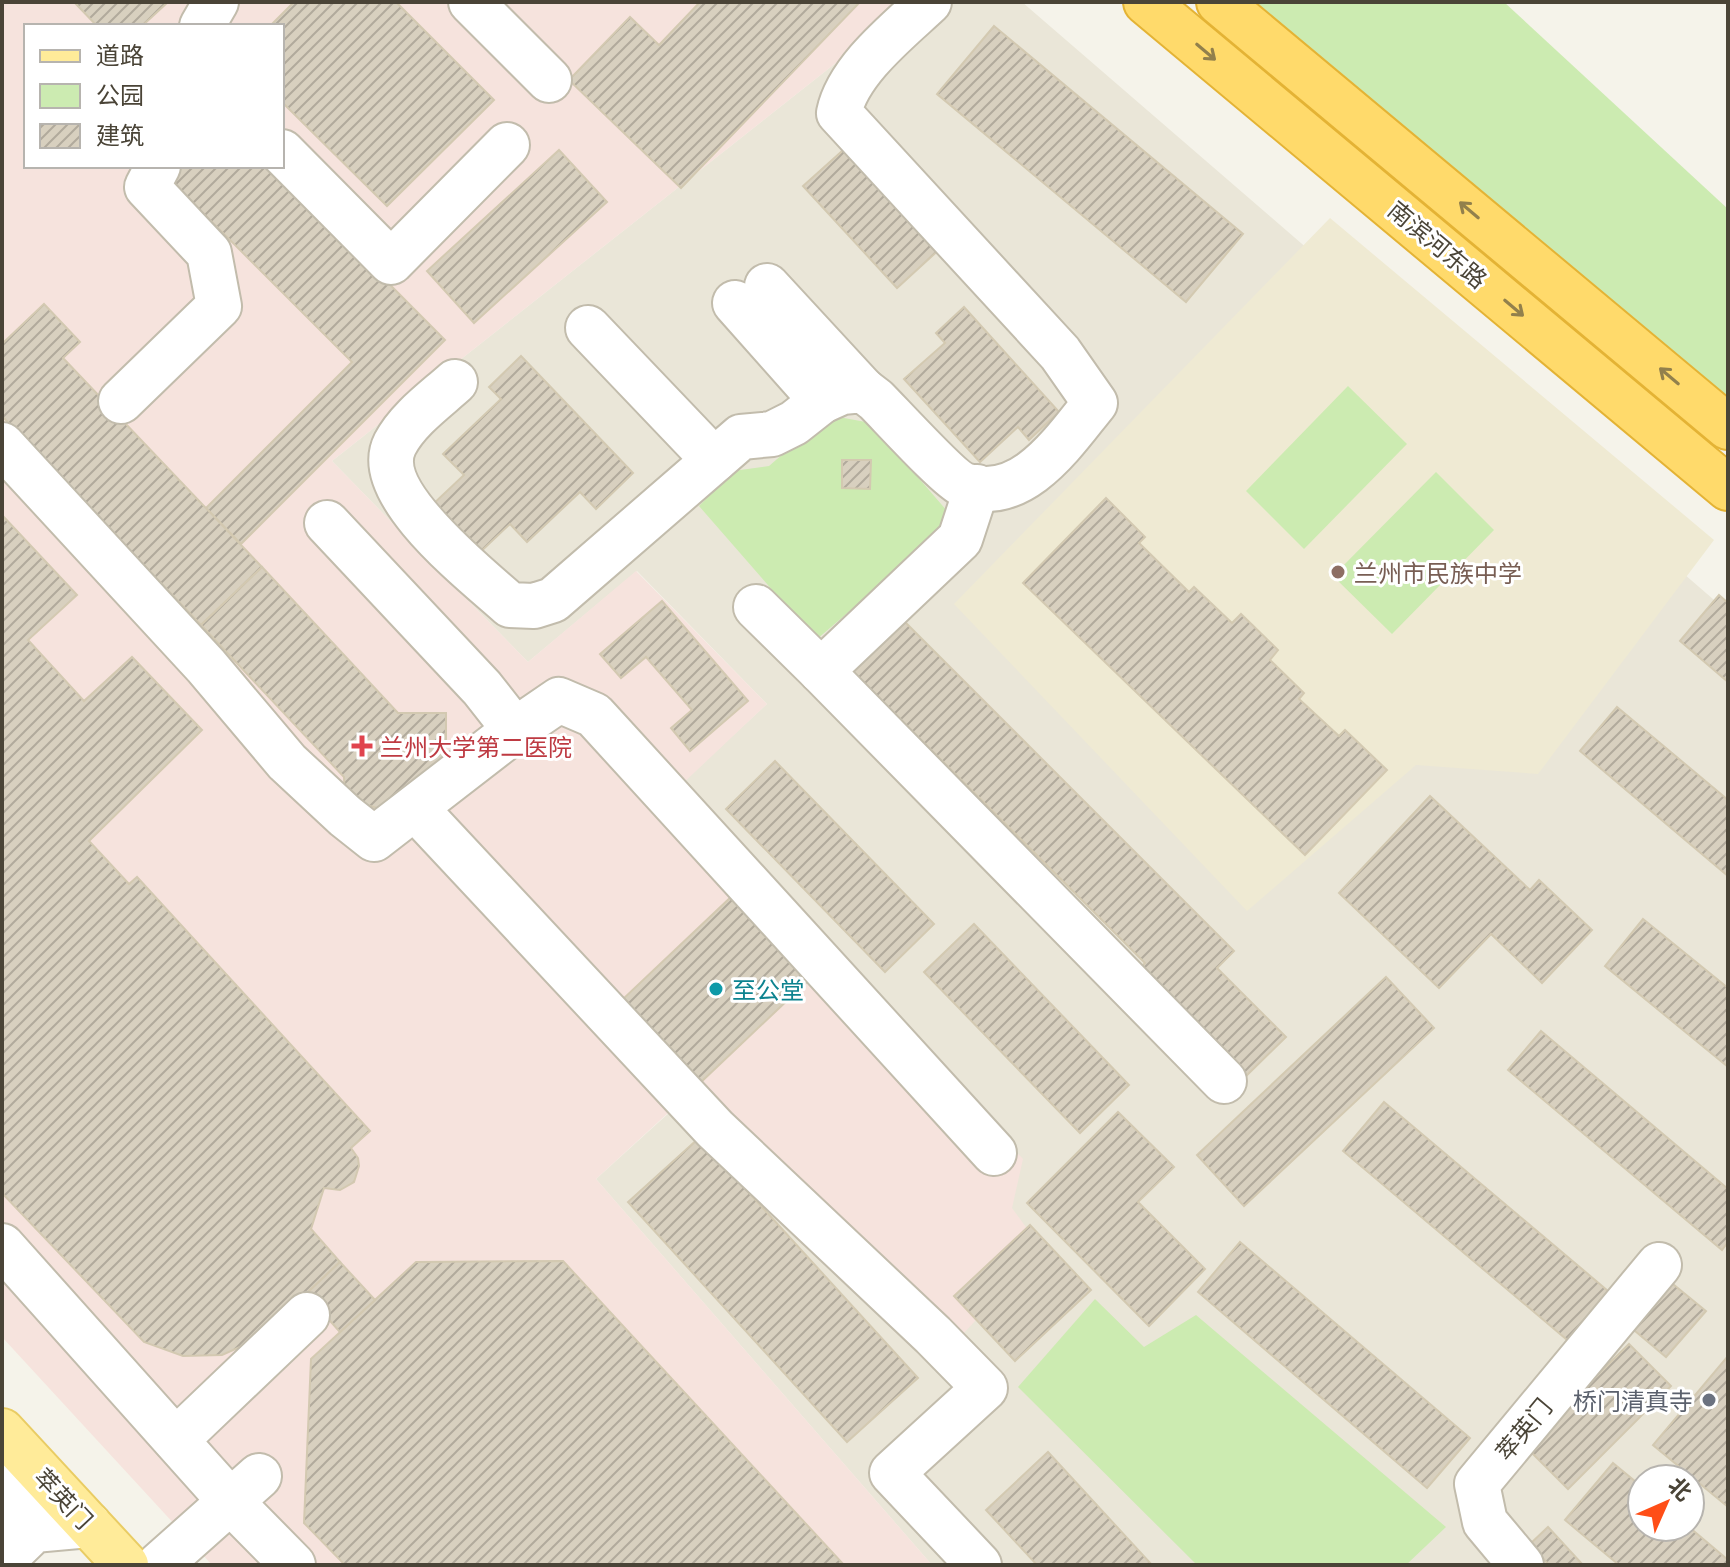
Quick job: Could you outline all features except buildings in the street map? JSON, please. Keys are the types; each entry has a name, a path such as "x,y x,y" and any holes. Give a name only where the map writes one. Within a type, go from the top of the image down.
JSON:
{"highway":[{"name":"南滨河东路","path":"1146,2 1728,488"},
{"name":"南滨河东路","path":"1219,2 1728,427"}],"main road":[{"name":"萃英门","path":"2,1431 126,1565"}],"street":[{"path":"203,24 216,2"},
{"path":"471,2 549,80"},
{"path":"455,382 409,424 395,444 389,462 394,480 420,522 510,605 534,606 553,600 741,437 772,434 842,395 876,400 962,484 988,489 1010,486 1054,454 1095,403 1060,353 839,113 842,98 877,50 929,2"},
{"path":"284,154 391,262 507,145"},
{"path":"121,401 219,306 209,253 147,187 157,168"},
{"path":"751,295 842,395"},
{"path":"588,328 714,460"},
{"path":"2,445 206,666 287,762 374,839 515,730 559,700 594,715 994,1153"},
{"path":"821,671 960,539 977,487"},
{"path":"327,523 482,688 515,730"},
{"path":"756,607 1224,1081"},
{"path":"415,808 715,1129 922,1324 985,1388 892,1473 979,1565"},
{"path":"2,1246 176,1440 244,1488 293,1565"},
{"name":"萃英门","path":"1521,1565 1485,1522 1477,1484 1659,1265"},
{"path":"176,1440 307,1315"},
{"path":"2,1475 31,1476 89,1525"},
{"path":"2,1487 27,1484 89,1525"},
{"path":"159,1565 244,1488"},
{"path":"2,1509 36,1504 89,1525"},
{"path":"2,1537 21,1519 89,1525"},
{"path":"2,1561 34,1530 89,1525"},
{"path":"32,1565 50,1548 89,1525"}],"shaded area":[{"name":"兰州大学第二医院","path":"2,2 913,2 332,461 528,662 636,571 767,704 678,788 1023,1159 1012,1208 1042,1249 937,1362 680,1102 596,1179 932,1565 212,1565 2,1337"},
{"path":"913,2 1022,2 1728,612 1728,1565 932,1565 596,1179 681,1102 677,787 767,704 637,571 528,662 332,461"},
{"name":"兰州市民族中学","path":"1330,218 1714,540 1538,774 1416,765 1247,911 954,604"}],"green space":[{"path":"1250,2 1504,2 1728,209 1728,402"},
{"path":"1348,386 1407,444 1304,549 1246,491"},
{"path":"828,415 871,423 948,512 944,530 816,640 699,506 733,471 769,466"},
{"path":"1436,472 1494,530 1392,634 1333,576"},
{"path":"1095,1299 1144,1347 1196,1315 1446,1527 1406,1565 1197,1565 1018,1387"}],"place":[{"name":"兰州市民族中学","path":"1338,572"},
{"name":"兰州大学第二医院","path":"362,746"},
{"name":"至公堂","path":"716,989"},
{"name":"桥门清真寺","path":"1709,1400"}]}
